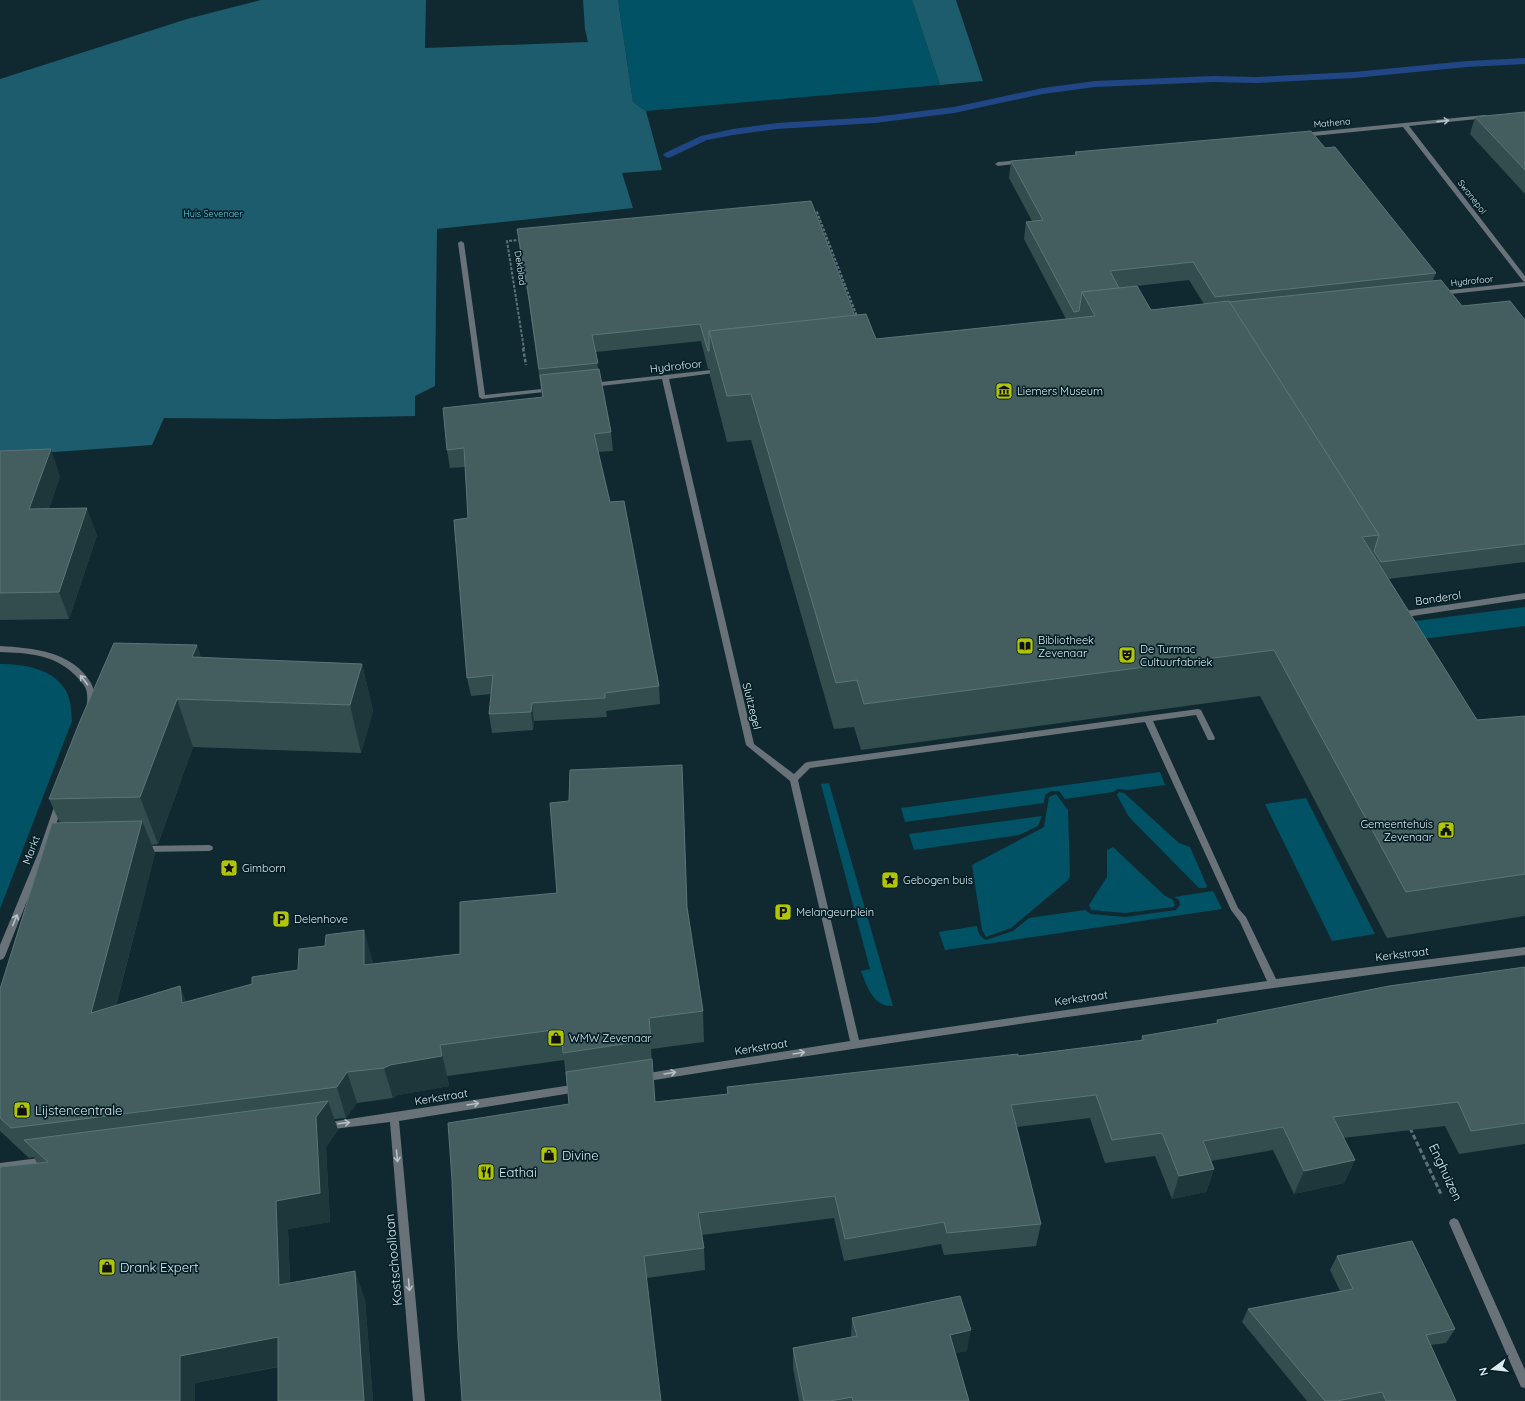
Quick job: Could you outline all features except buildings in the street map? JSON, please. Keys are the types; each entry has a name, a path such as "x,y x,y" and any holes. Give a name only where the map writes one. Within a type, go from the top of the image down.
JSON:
{"street":[{"name":"Mathena","path":"1295,136 1495,116"},
{"name":"Swanepol","path":"1405,125 1525,280"},
{"path":"998,164 1029,161"},
{"path":"461,243 482,397 562,389"},
{"name":"Hydrofoor","path":"1432,294 1525,284"},
{"name":"Hydrofoor","path":"585,386 726,370"},
{"name":"Sluitzegel","path":"664,377 750,745 794,779"},
{"name":"Banderol","path":"1391,616 1525,596"},
{"path":"0,649 40,652 54,656 67,664 84,678 90,690 91,716"},
{"path":"855,1044 794,779 808,765 1198,712 1211,738"},
{"path":"1148,719 1235,910 1244,920 1273,983"},
{"name":"Markt","path":"0,956 46,851 61,798"},
{"path":"136,849 209,848"},
{"name":"Kerkstraat","path":"628,1080 855,1044 1273,983 1525,951"},
{"name":"Kerkstraat","path":"315,1127 394,1117 589,1086"},
{"name":"Kostschoollaan","path":"394,1117 420,1401"},
{"path":"0,1168 54,1161"},
{"path":"1454,1223 1525,1384"}],"path":[{"path":"809,213 817,212 858,319"},
{"name":"Dekblad","path":"523,240 507,241 530,392"},
{"name":"Enghuizen","path":"1408,1123 1454,1223"}],"shaded area":[{"path":"618,0 912,0 940,85 646,111 633,102"},
{"path":"1525,607 1525,626 1383,644 1384,625"},
{"path":"0,664 35,668 52,676 64,688 68,695 72,721 0,909"},
{"path":"1160,772 1165,785 1127,790 1118,789 1113,792 1065,799 1059,791 1051,791 1045,795 1044,803 905,822 901,808"},
{"path":"829,783 893,1006 886,1006 876,999 868,989 861,971 870,969 821,784"},
{"path":"1119,792 1124,793 1179,843 1190,847 1207,886 1206,888 1199,888 1129,817 1117,795"},
{"path":"1056,794 1068,810 1070,876 1067,881 1011,928 986,937 982,930 972,865 1044,827 1049,797"},
{"path":"1306,798 1375,934 1332,941 1265,804"},
{"path":"1042,816 1038,826 1019,835 914,850 909,834"},
{"path":"1113,847 1164,895 1173,900 1175,905 1173,907 1125,913 1091,910 1089,905 1107,877 1107,850"},
{"path":"1213,891 1222,909 945,950 939,932 977,926 982,938 986,940 1013,931 1029,918 1085,910 1091,914 1125,917 1176,910 1180,905 1179,900 1174,897"}],"green space":[{"name":"Huis Sevenaer","path":"261,0 426,0 425,48 588,42 585,29 583,0 618,0 633,102 646,111 662,170 622,173 633,208 437,229 435,386 415,396 415,416 275,419 164,418 152,445 0,456 0,79 187,19"},
{"path":"912,0 956,0 983,81 940,85"}],"waterway":[{"path":"668,155 704,138 733,132 777,126 875,120 954,110 1043,91 1095,84 1213,79 1256,80 1354,75 1467,64 1525,61"}],"place":[{"name":"Liemers Museum","path":"1004,391"},
{"name":"Bibliotheek Zevenaar","path":"1025,646"},
{"name":"De Turmac Cultuurfabriek","path":"1127,655"},
{"name":"Gemeentehuis Zevenaar","path":"1446,830"},
{"name":"Gimborn","path":"229,868"},
{"name":"Gebogen buis","path":"890,880"},
{"name":"Melangeurplein","path":"783,912"},
{"name":"Delenhove","path":"281,919"},
{"name":"WMW Zevenaar","path":"556,1038"},
{"name":"Lijstencentrale","path":"22,1110"},
{"name":"Divine","path":"549,1155"},
{"name":"Eathai","path":"486,1172"},
{"name":"Drank Expert","path":"107,1267"}]}
